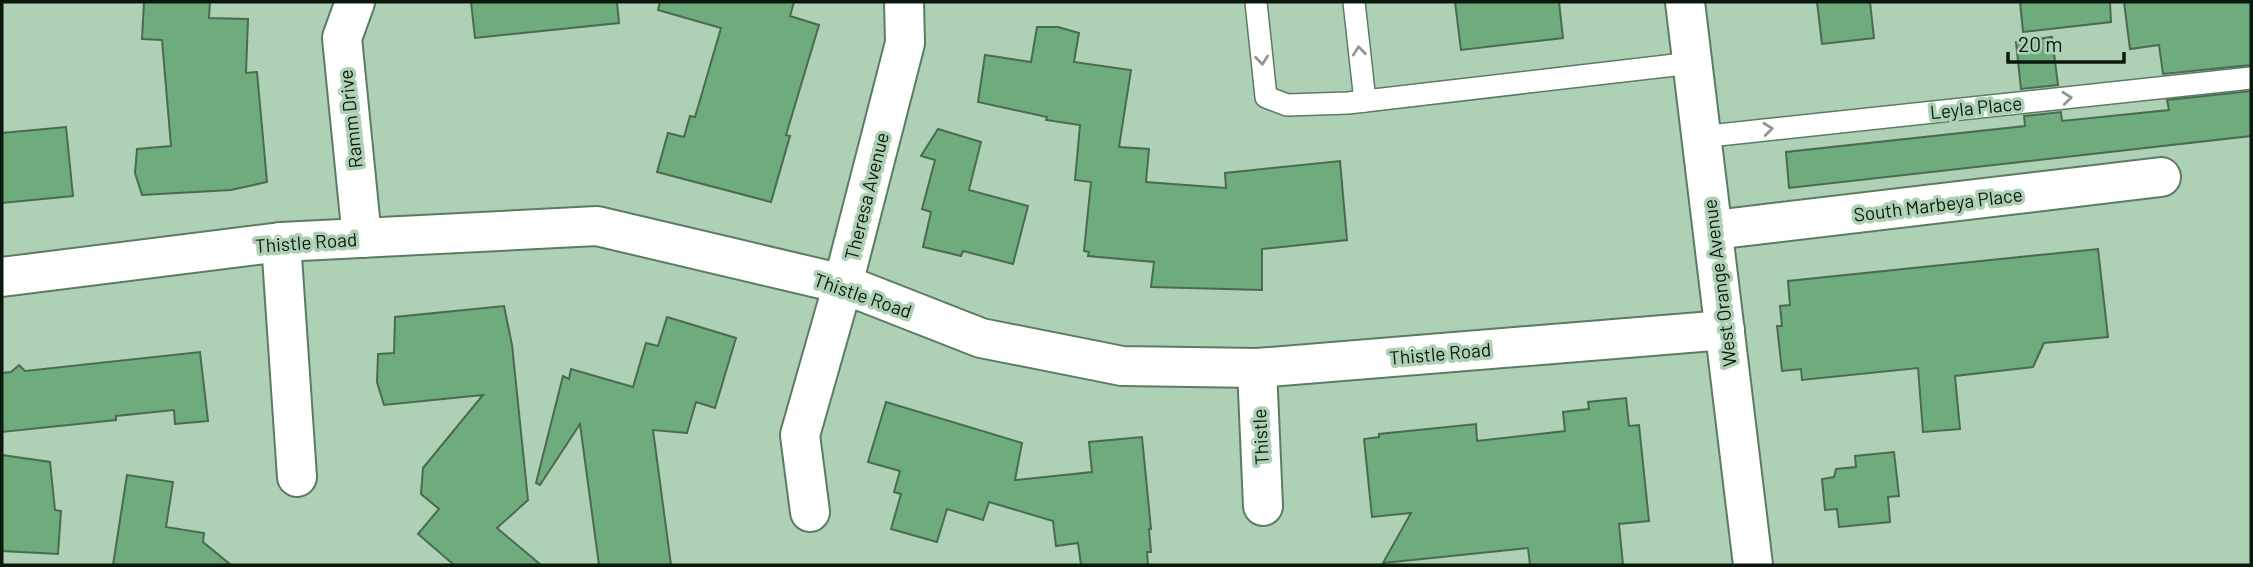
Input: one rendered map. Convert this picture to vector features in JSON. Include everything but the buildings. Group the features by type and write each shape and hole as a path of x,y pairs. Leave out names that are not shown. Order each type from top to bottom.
{"street":[{"name":"Ramm Drive","path":"355,2 342,38 362,237"},
{"name":"Theresa Avenue","path":"810,512 800,435 843,284 905,43 904,2"},
{"name":"West Orange Avenue","path":"1685,2 1753,565"},
{"name":"South Marbeya Place","path":"1714,230 2161,177"},
{"name":"Thistle Road","path":"2,277 281,242 597,226 843,284 981,338 1122,366 1257,368 1725,330"},
{"path":"281,242 298,477"},
{"name":"Thistle","path":"1257,368 1263,506"}],"lane":[{"path":"1256,2 1266,97 1287,105 1365,101 1692,63"},
{"path":"1354,2 1365,101"},
{"name":"Leyla Place","path":"1700,136 2251,78"}]}
